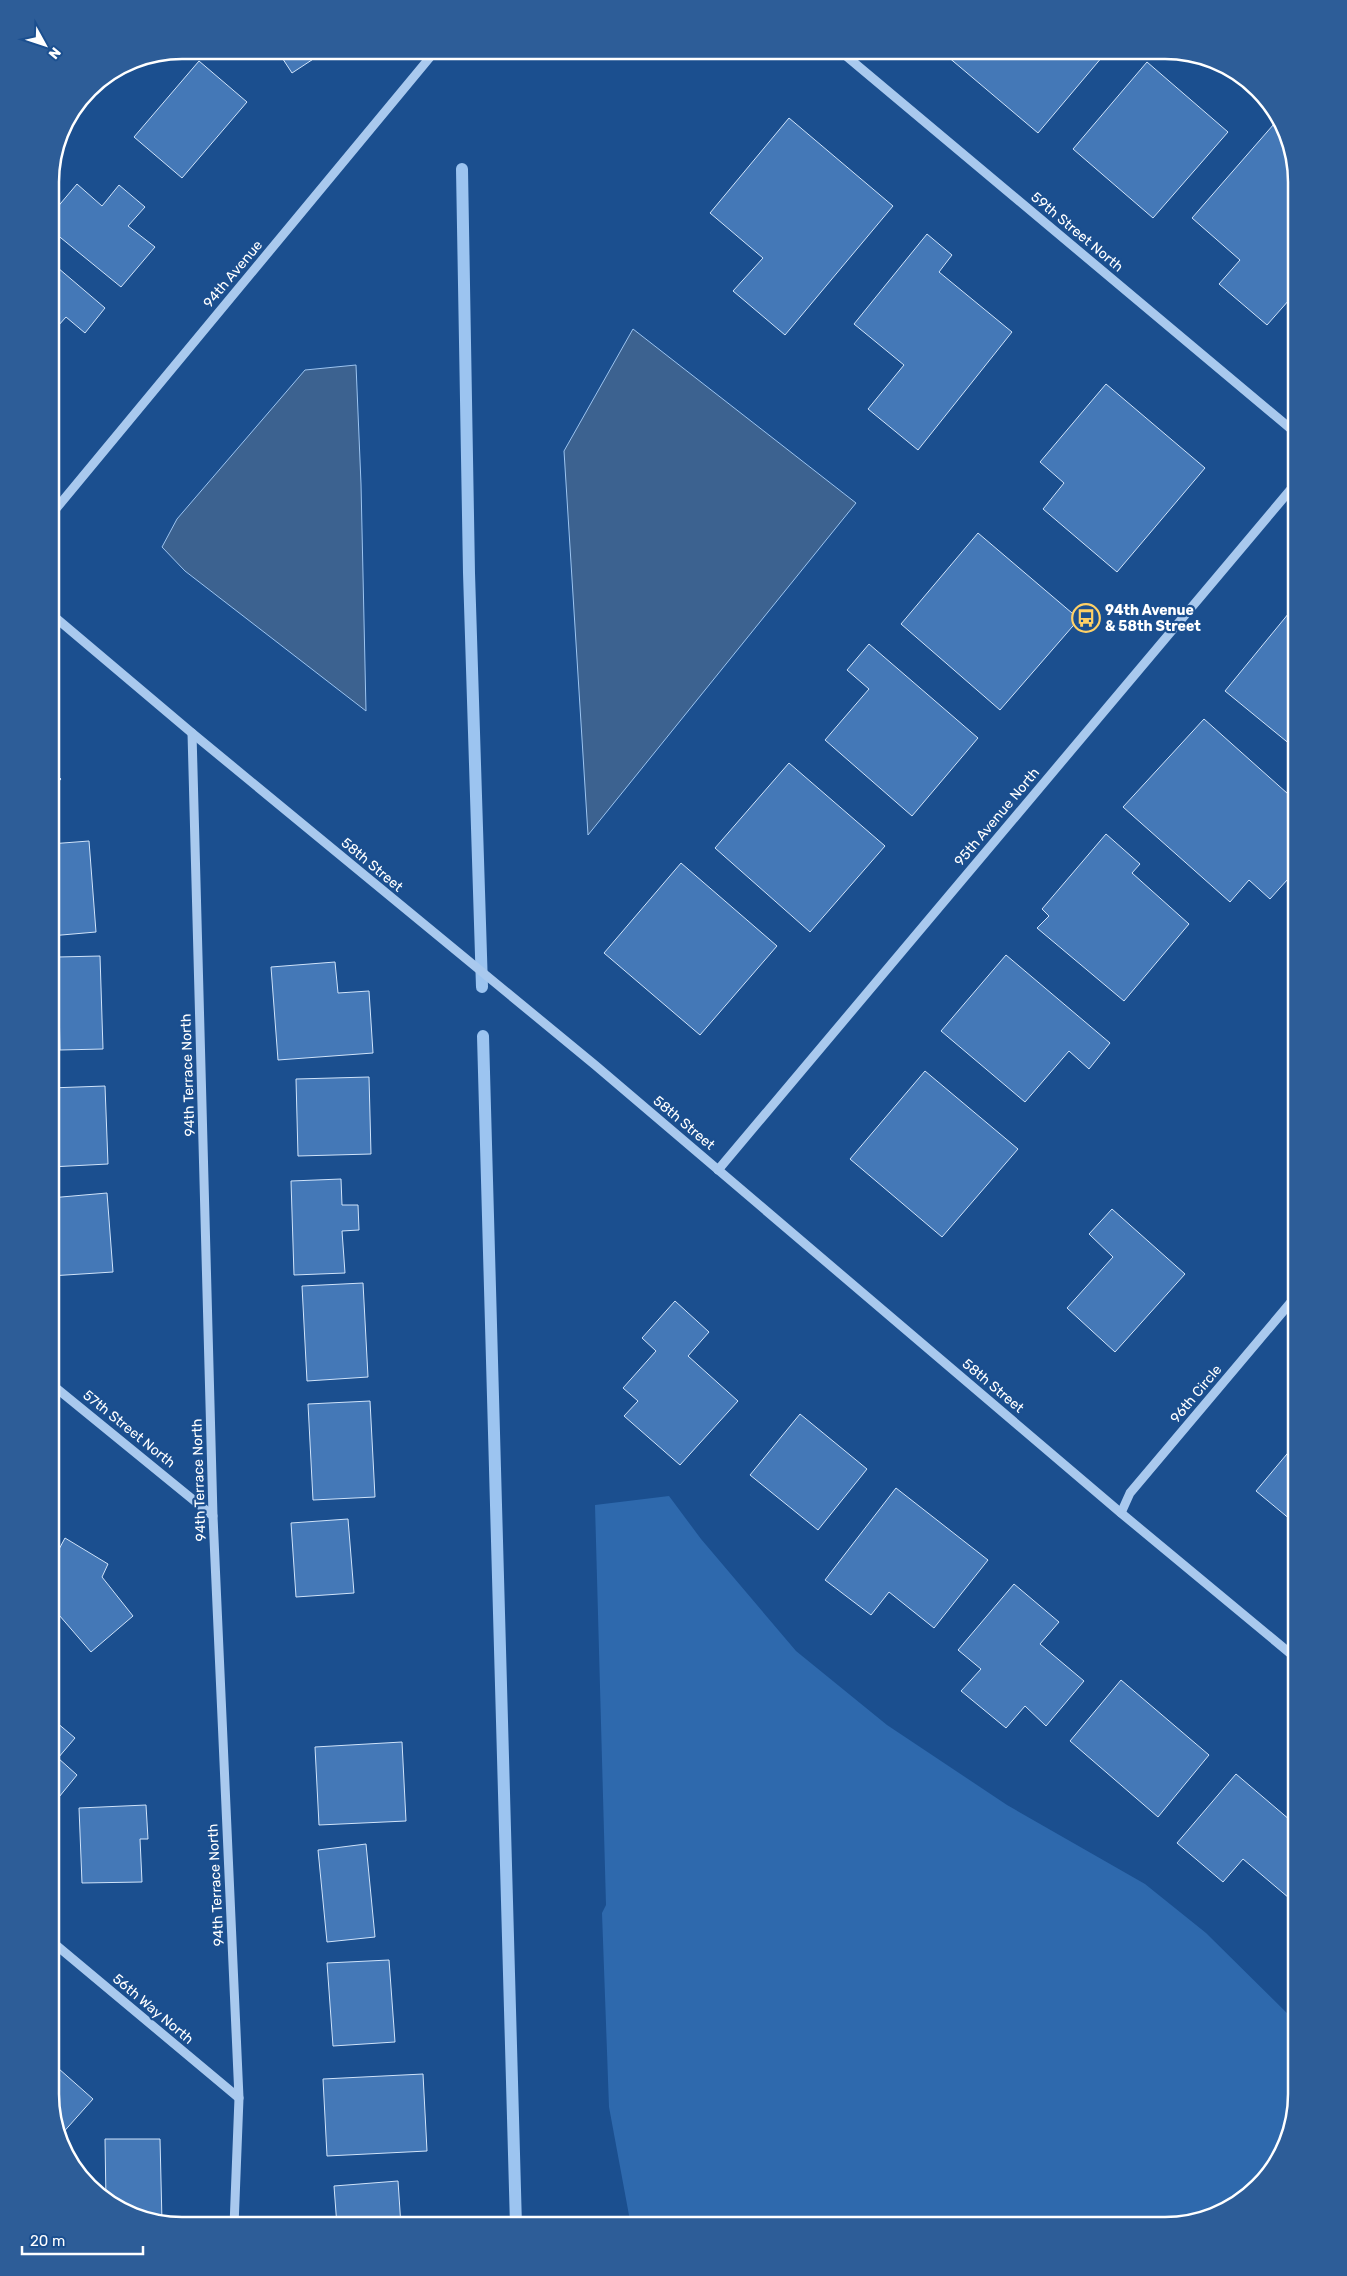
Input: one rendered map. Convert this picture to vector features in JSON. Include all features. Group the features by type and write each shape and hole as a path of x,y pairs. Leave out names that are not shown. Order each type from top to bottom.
{"street":[{"name":"94th Avenue","path":"59,505 429,59"},
{"name":"59th Street North","path":"850,59 1288,426"},
{"name":"95th Avenue North","path":"718,1170 1288,493"},
{"name":"58th Street","path":"59,621 192,734 595,1065 1121,1513 1288,1652"},
{"name":"94th Terrace North","path":"192,734 213,1516 239,2098 234,2217"},
{"name":"96th Circle","path":"1121,1513 1130,1493 1288,1306"},
{"name":"57th Street North","path":"59,1390 213,1516"},
{"name":"56th Way North","path":"59,1948 239,2098"}],"shaded area":[{"path":"633,329 856,503 588,835 564,451"},
{"path":"356,365 361,484 366,711 185,571 162,547 177,519 305,370"},
{"path":"669,1496 701,1539 796,1651 887,1725 1007,1805 1145,1884 1206,1933 1288,2014 1288,2094 1284,2126 1272,2156 1252,2181 1234,2197 1220,2205 1197,2213 1165,2217 629,2217 609,2107 602,1913 606,1905 595,1505"}],"building":[{"path":"283,59 313,59 292,73"},
{"path":"951,59 1100,59 1038,133"},
{"path":"199,61 247,102 182,178 134,137"},
{"path":"1147,62 1228,132 1153,218 1073,149"},
{"path":"789,118 893,206 785,335 733,291 763,258 710,213"},
{"path":"1275,124 1282,142 1287,166 1288,301 1267,325 1219,284 1240,260 1192,218"},
{"path":"77,184 102,206 119,185 145,207 128,226 155,247 121,287 59,236 59,205"},
{"path":"927,234 952,255 939,272 1012,332 918,450 868,409 904,365 854,324"},
{"path":"59,269 105,308 85,333 66,317 59,325"},
{"path":"1106,384 1205,468 1117,572 1043,509 1064,483 1040,462"},
{"path":"978,533 1079,619 1000,710 901,624"},
{"path":"1288,614 1288,743 1225,691"},
{"path":"869,644 978,738 912,816 825,740 869,689 847,670"},
{"path":"1204,719 1288,794 1288,879 1270,899 1249,880 1230,902 1123,807"},
{"path":"789,763 885,846 810,932 715,848"},
{"path":"1106,834 1140,864 1132,873 1189,924 1124,1001 1037,928 1049,916 1042,909"},
{"path":"89,841 96,932 59,935 59,843"},
{"path":"681,863 777,946 700,1035 604,953"},
{"path":"1006,955 1110,1043 1089,1069 1069,1051 1025,1102 941,1031"},
{"path":"100,956 103,1049 60,1050 59,957"},
{"path":"335,962 338,993 369,991 373,1053 278,1060 271,967"},
{"path":"925,1071 1018,1149 942,1237 850,1159"},
{"path":"369,1077 371,1154 298,1156 296,1079"},
{"path":"105,1086 108,1164 59,1167 59,1088"},
{"path":"341,1179 342,1205 358,1205 359,1230 342,1231 345,1273 294,1275 291,1181"},
{"path":"107,1193 113,1272 59,1275 59,1197"},
{"path":"1112,1209 1185,1274 1115,1352 1067,1308 1113,1257 1089,1234"},
{"path":"363,1283 368,1377 307,1381 302,1286"},
{"path":"675,1301 709,1332 688,1356 738,1401 680,1465 624,1416 638,1401 623,1388 656,1351 642,1338"},
{"path":"370,1401 375,1497 313,1500 308,1404"},
{"path":"800,1414 867,1469 818,1530 750,1475"},
{"path":"1288,1453 1288,1518 1256,1491"},
{"path":"896,1488 988,1560 934,1628 889,1592 871,1615 825,1580"},
{"path":"348,1519 354,1593 296,1597 291,1523"},
{"path":"65,1538 108,1564 102,1577 133,1616 91,1652 59,1615 59,1549"},
{"path":"1014,1584 1059,1622 1040,1644 1084,1681 1046,1726 1025,1706 1006,1728 961,1691 981,1669 958,1650"},
{"path":"1121,1680 1209,1755 1158,1817 1070,1741"},
{"path":"59,1725 75,1738 59,1757"},
{"path":"402,1742 406,1821 319,1825 315,1747"},
{"path":"59,1759 77,1775 59,1797"},
{"path":"1236,1774 1288,1818 1288,1897 1243,1859 1223,1882 1177,1843"},
{"path":"146,1805 148,1839 140,1839 142,1882 82,1883 79,1808"},
{"path":"366,1844 375,1937 327,1942 318,1850"},
{"path":"389,1960 395,2042 333,2046 327,1963"},
{"path":"59,2069 93,2099 65,2131 60,2110"},
{"path":"423,2074 427,2151 327,2156 323,2079"},
{"path":"105,2139 160,2139 162,2215 127,2205 106,2191"},
{"path":"398,2181 400,2217 336,2217 334,2186"}],"waterway":[{"path":"462,169 469,573 482,987"},
{"path":"483,1036 516,2217"}],"place":[{"name":"94th Avenue & 58th Street","path":"1086,618"}]}
